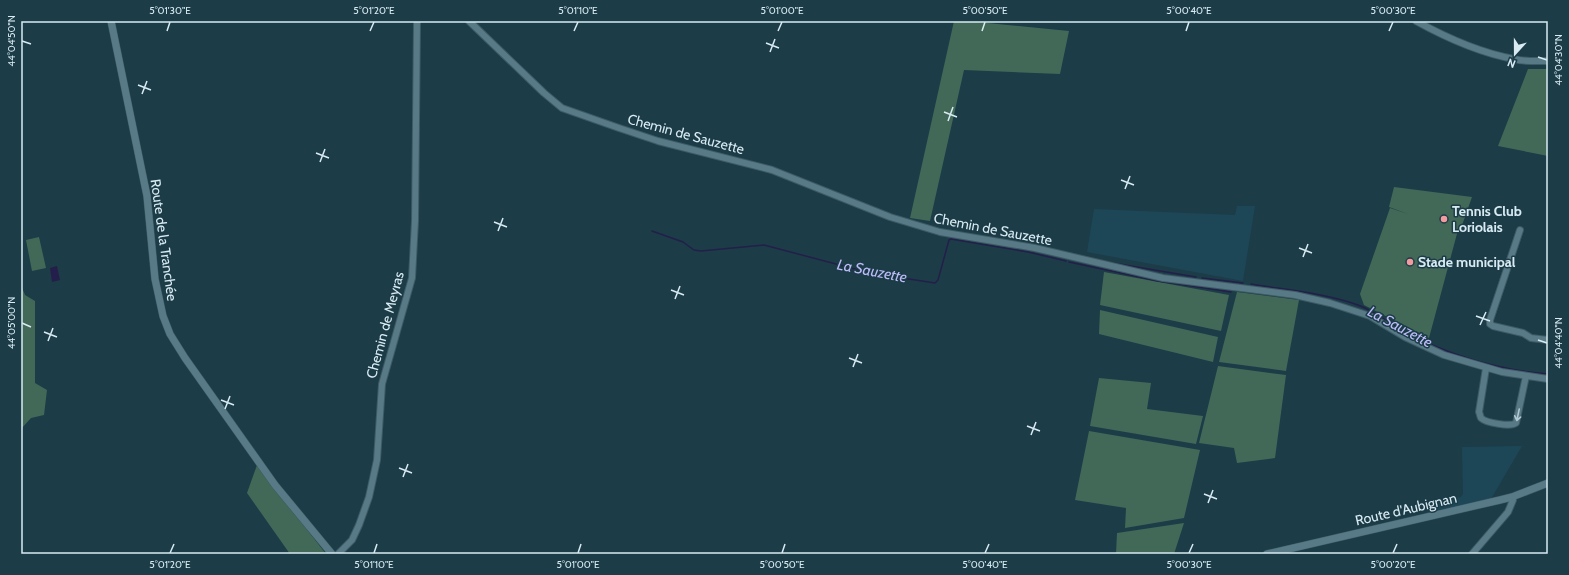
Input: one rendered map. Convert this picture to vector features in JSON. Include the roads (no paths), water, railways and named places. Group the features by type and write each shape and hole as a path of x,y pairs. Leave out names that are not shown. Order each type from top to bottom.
{"street":[{"name":"Route de la Tranchée","path":"111,21 147,196 154,279 163,316 170,334 185,358 275,485 332,554"},
{"name":"Chemin de Meyras","path":"338,554 352,540 370,497 377,460 382,384 412,278 415,221 416,21"},
{"name":"Chemin de Sauzette","path":"469,21 544,93 562,108 591,119 658,141 772,170 890,217 940,232 1035,248 1163,278 1295,295 1330,303 1370,316 1405,338 1444,355 1486,368 1548,379"},
{"path":"1416,21 1486,52 1514,60 1548,61"},
{"path":"1520,230 1490,320 1490,324 1523,333 1531,338 1548,340"},
{"path":"1486,368 1479,412 1480,417 1483,420 1509,425 1516,423 1526,376"},
{"name":"Route d'Aubignan","path":"1267,554 1512,497 1548,482"},
{"path":"1472,554 1508,512 1513,500 1512,497"}],"waterway":[{"name":"La Sauzette","path":"652,231 683,242 694,250 701,251 764,245 870,273 935,283 938,280 949,240 951,239 1028,252 1066,261"},
{"path":"1069,262 1158,281 1231,292"},
{"name":"La Sauzette","path":"1107,262 1196,277"},
{"name":"La Sauzette","path":"1202,278 1243,283"},
{"name":"La Sauzette","path":"1251,284 1345,301 1358,305 1376,314 1420,340 1455,354 1492,365 1548,374"}],"place":[{"name":"Tennis Club Loriolais","path":"1444,219"},
{"name":"Stade municipal","path":"1410,262"}]}
